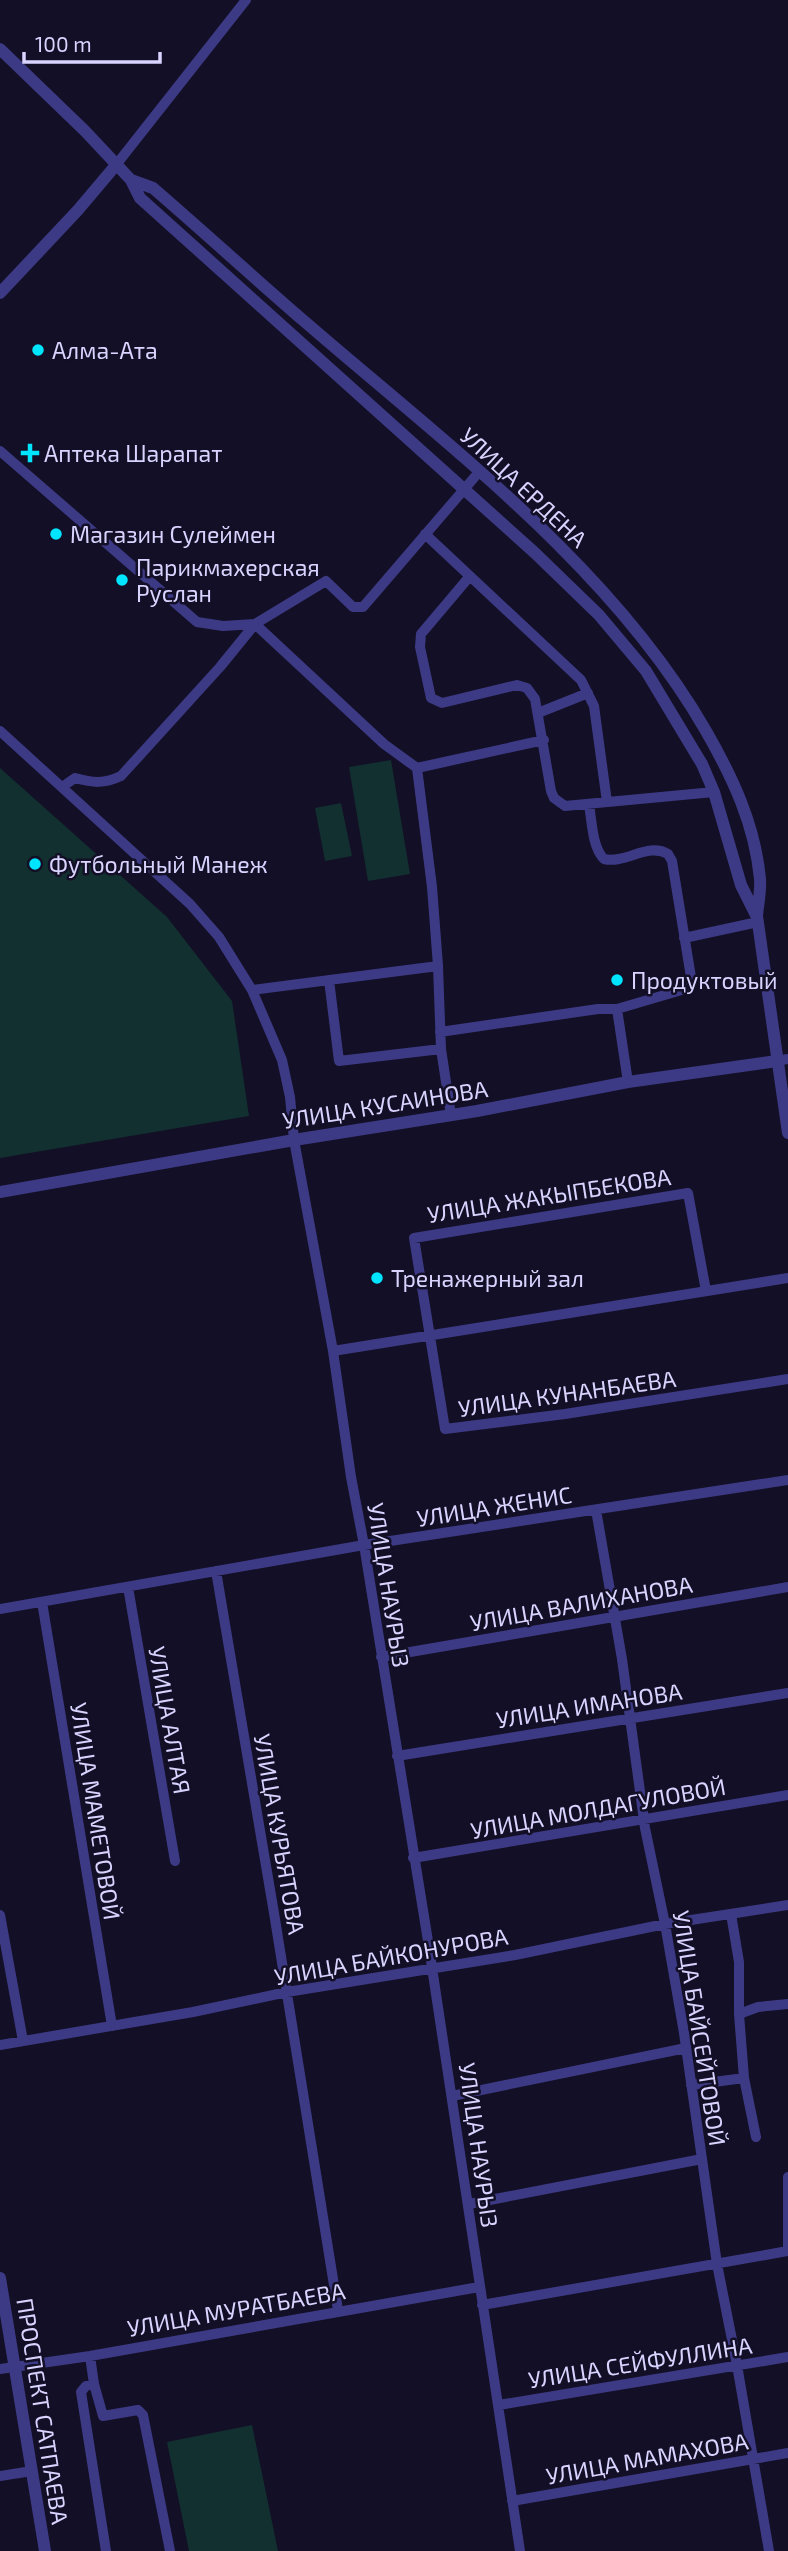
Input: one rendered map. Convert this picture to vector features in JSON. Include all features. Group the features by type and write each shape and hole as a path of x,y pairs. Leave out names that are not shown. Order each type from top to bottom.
{"street":[{"path":"0,293 78,210 246,0"},
{"name":"УЛИЦА ЕРДЕНА","path":"0,49 85,131 131,180 140,198 535,553 599,614 646,671 702,764 714,792 741,885 757,919 783,1060 788,1133"},
{"name":"УЛИЦА ЕРДЕНА","path":"131,180 153,188 479,472 550,536 611,600 659,658 693,708 734,782 749,819 761,881 757,919"},
{"path":"0,451 197,622 223,626 255,624 384,744 417,768 439,966 441,1049 451,1115"},
{"path":"62,787 75,778 95,783 108,782 121,776 220,667 255,624 326,581 353,607 363,607 479,472"},
{"path":"425,534 581,680 595,715 607,802"},
{"path":"470,576 421,634 420,647 431,698 442,703 521,685 535,699 554,798 565,806 714,792"},
{"path":"538,713 588,692"},
{"name":"УЛИЦА НАУРЫЗ","path":"0,731 190,904 219,937 252,990 282,1060 290,1097 294,1140 334,1351 351,1477 433,1968 520,2551"},
{"path":"417,768 544,740"},
{"path":"440,1032 598,1009 617,1009 685,989 691,977 672,860 668,854 655,849 617,859 604,859 599,854 589,805"},
{"path":"684,938 757,919"},
{"path":"252,990 439,966"},
{"path":"329,980 339,1061 441,1049"},
{"path":"617,1009 628,1082"},
{"name":"УЛИЦА КУСАИНОВА","path":"0,1192 628,1082 783,1060"},
{"name":"УЛИЦА ЖАКЫПБЕКОВА","path":"430,1335 415,1241 417,1236 573,1213 686,1192 689,1195 706,1291"},
{"path":"334,1351 788,1278"},
{"name":"УЛИЦА КУНАНБАЕВА","path":"430,1335 445,1429 565,1414 788,1378"},
{"name":"УЛИЦА ЖЕНИС","path":"0,1609 364,1545 788,1480"},
{"name":"УЛИЦА БАЙСЕЙТОВОЙ","path":"596,1510 645,1820 686,2048 717,2264 769,2551"},
{"name":"УЛИЦА КУРЬЯТОВА","path":"216,1572 288,1992 338,2310"},
{"name":"УЛИЦА АЛТАЯ","path":"128,1587 175,1861"},
{"name":"УЛИЦА ВАЛИХАНОВА","path":"381,1657 788,1587"},
{"name":"УЛИЦА МАМЕТОВОЙ","path":"42,1602 113,2026"},
{"name":"УЛИЦА ИМАНОВА","path":"397,1756 788,1693"},
{"name":"УЛИЦА МОЛДАГУЛОВОЙ","path":"413,1858 788,1796"},
{"name":"УЛИЦА БАЙКОНУРОВА","path":"0,2045 288,1992 515,1955 665,1924 788,1905"},
{"path":"731,1914 739,1962 739,2014 744,2078 756,2137"},
{"path":"0,1915 23,2041"},
{"path":"739,2014 758,2007 788,2004"},
{"path":"453,2096 686,2048"},
{"path":"691,2085 744,2078"},
{"path":"469,2204 702,2159"},
{"path":"482,2305 788,2251 788,2177"},
{"name":"ПРОСПЕКТ САТПАЕВА","path":"1,2287 45,2551"},
{"name":"УЛИЦА МУРАТБАЕВА","path":"0,2369 90,2356 479,2287"},
{"path":"90,2356 103,2416 130,2410 138,2410 143,2415 170,2551"},
{"name":"УЛИЦА СЕЙФУЛЛИНА","path":"499,2405 788,2357"},
{"path":"94,2384 86,2386 81,2392 106,2551"},
{"name":"УЛИЦА МАМАХОВА","path":"512,2501 788,2453"},
{"path":"0,2476 32,2471"}],"green space":[{"path":"391,760 410,874 368,881 349,767"},
{"path":"0,768 167,917 232,1001 249,1116 0,1158"},
{"path":"341,803 352,856 325,861 315,808"},
{"path":"252,2425 278,2551 189,2551 167,2442"}],"place":[{"name":"Алма-Ата","path":"38,350"},
{"name":"Аптека Шарапат","path":"30,453"},
{"name":"Магазин Сулеймен","path":"56,534"},
{"name":"Парикмахерская Руслан","path":"122,580"},
{"name":"Футбольный Манеж","path":"35,864"},
{"name":"Продуктовый","path":"617,980"},
{"name":"Тренажерный зал","path":"377,1278"}]}
